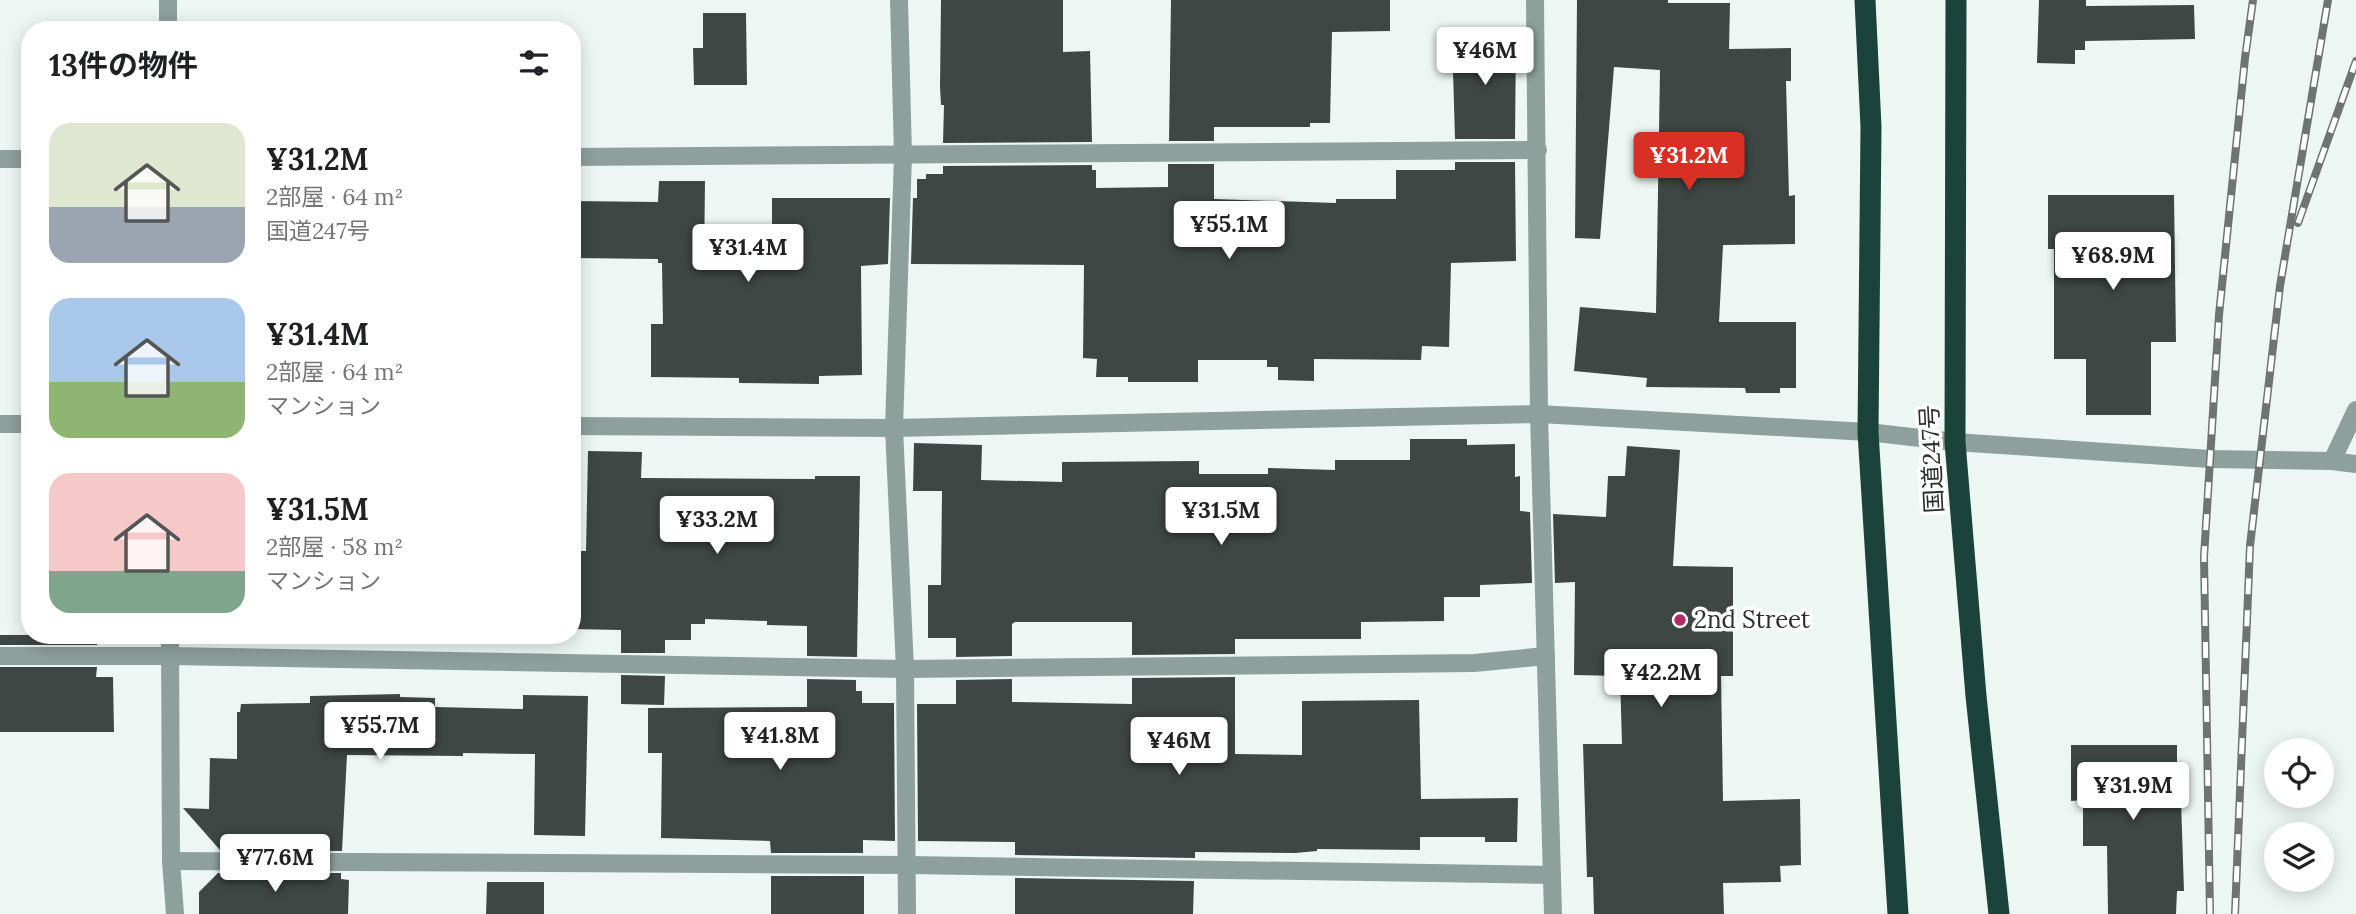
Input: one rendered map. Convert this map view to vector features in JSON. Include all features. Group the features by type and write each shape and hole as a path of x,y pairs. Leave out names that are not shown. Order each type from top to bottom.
{"highway":[{"path":"1865,0 1871,127 1868,432 1898,914"},
{"name":"国道247号","path":"1956,0 1955,442 1976,696 1999,914"}],"street":[{"path":"168,0 168,21"},
{"path":"899,0 903,155 894,428 905,669 908,864 906,914"},
{"path":"1535,0 1539,414 1553,914"},
{"path":"581,157 1538,150"},
{"path":"0,159 21,159"},
{"path":"2332,461 2356,411"},
{"path":"581,426 894,428 1539,414 1868,432 1955,442 2210,459 2332,461 2356,464"},
{"path":"0,424 21,424"},
{"path":"170,644 170,861 175,914"},
{"path":"0,656 170,656 905,669 1474,663 1546,656"},
{"path":"170,861 908,864 1552,875"}],"building":[{"path":"941,0 1063,0 1063,52 1090,51 1092,142 943,143 944,105 941,105 940,87"},
{"path":"1171,0 1390,0 1390,31 1332,32 1330,123 1310,123 1310,127 1214,127 1214,141 1169,141"},
{"path":"1577,0 1730,3 1729,49 1791,48 1791,81 1786,81 1789,196 1795,195 1795,244 1723,245 1719,322 1796,322 1796,388 1780,388 1780,393 1746,393 1745,388 1646,387 1647,378 1574,371 1580,307 1656,313 1660,70 1614,67 1600,239 1575,238"},
{"path":"2039,0 2086,0 2086,6 2194,5 2195,39 2085,41 2085,50 2075,50 2075,64 2037,63"},
{"path":"703,13 746,13 747,85 694,85 693,48 703,48"},
{"path":"1516,36 1515,139 1455,139 1452,37"},
{"path":"1455,162 1515,162 1516,261 1451,263 1449,347 1422,346 1421,360 1314,359 1314,381 1278,380 1278,367 1267,367 1267,360 1198,360 1198,382 1128,382 1128,377 1096,377 1097,359 1083,358 1084,265 911,264 913,198 917,198 917,179 926,179 926,174 943,174 943,166 1092,165 1092,170 1096,170 1096,188 1168,187 1168,164 1214,164 1214,199 1336,203 1336,199 1396,199 1396,170 1455,170"},
{"path":"659,181 705,181 704,268 772,268 772,198 890,198 888,264 861,266 862,375 819,376 819,384 739,383 739,378 651,377 651,324 663,324 662,263 658,263 658,259 581,258 581,201 658,202"},
{"path":"2048,195 2174,195 2176,342 2151,342 2151,415 2086,415 2086,359 2054,359 2054,249 2048,249"},
{"path":"1410,439 1467,439 1467,445 1515,444 1515,477 1520,476 1520,511 1530,512 1532,583 1480,585 1480,597 1444,597 1444,621 1361,622 1361,639 1235,639 1235,654 1132,655 1132,622 1015,622 1012,624 1012,656 956,657 956,638 928,638 928,585 941,585 942,491 913,491 914,443 982,445 981,480 1062,482 1062,462 1199,461 1199,474 1268,474 1268,468 1335,470 1335,460 1410,460"},
{"path":"1627,446 1680,450 1673,566 1733,567 1733,676 1721,676 1723,801 1800,799 1801,865 1780,866 1781,882 1723,883 1724,914 1594,914 1593,877 1587,877 1583,744 1622,744 1620,676 1574,675 1575,582 1555,583 1553,514 1606,517 1608,476 1625,476"},
{"path":"588,451 642,452 641,478 815,479 815,476 860,476 857,657 807,656 807,626 767,625 767,621 705,619 705,624 691,624 691,640 665,640 665,653 621,653 621,630 581,629 581,551 586,551"},
{"path":"0,635 21,635 21,644 97,644 97,645 0,645"},
{"path":"0,667 97,667 96,677 113,677 114,732 0,732"},
{"path":"621,675 665,676 664,705 621,704"},
{"path":"1235,677 1235,754 1302,755 1302,701 1419,700 1421,799 1518,798 1517,842 1485,842 1485,837 1420,837 1420,850 1195,852 1195,858 1015,855 1015,842 918,841 917,704 956,704 956,680 1012,679 1012,702 1132,704 1132,678"},
{"path":"807,679 856,680 856,691 862,691 862,703 894,703 895,841 863,840 863,853 771,853 770,841 661,838 662,753 648,753 648,708 807,707"},
{"path":"400,694 400,697 435,698 435,707 523,709 523,695 588,696 585,836 534,835 535,754 347,755 342,851 220,850 183,808 209,809 210,758 237,759 237,712 240,712 241,704 310,703 310,696"},
{"path":"2071,745 2177,745 2177,800 2181,801 2184,891 2177,891 2176,914 2108,914 2107,846 2083,846 2083,800 2071,801"},
{"path":"218,873 341,873 341,879 349,880 348,914 199,914 199,892"},
{"path":"771,876 864,876 864,914 771,914"},
{"path":"1015,878 1194,881 1193,914 1015,914"},
{"path":"487,882 544,882 544,914 486,914"}],"railway":[{"path":"2210,914 2204,557 2219,315 2253,0"},
{"path":"2235,914 2250,546 2280,286 2328,0"},
{"path":"2298,223 2356,61"}],"place":[{"name":"2nd Street","path":"1680,620"}]}
